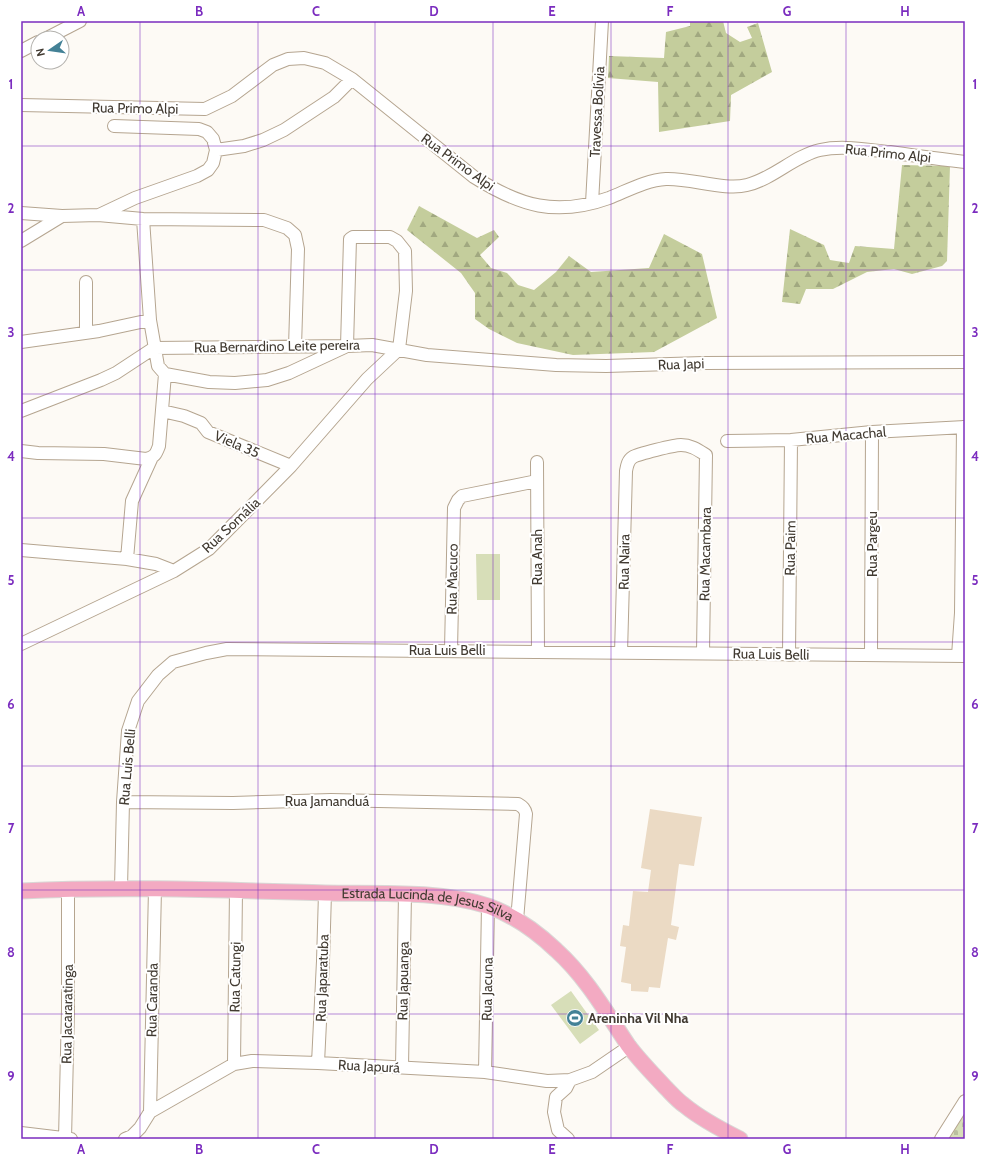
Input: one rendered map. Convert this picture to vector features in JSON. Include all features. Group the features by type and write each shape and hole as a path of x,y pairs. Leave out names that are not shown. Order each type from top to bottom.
{"main road":[{"name":"Estrada Lucinda de Jesus Silva","path":"21,891 121,888 405,894 458,899 488,906 516,920 540,936 563,957 606,1010 630,1046 682,1104 714,1126 740,1139"}],"street":[{"path":"63,30 80,21"},
{"name":"Travessa Bolívia","path":"592,204 602,21"},
{"path":"21,51 30,46"},
{"name":"Rua Primo Alpi","path":"21,105 205,109 232,96 273,65 288,59 304,58 325,63 352,79 474,177 494,190 530,204 546,207 565,208 592,204 649,182 664,179 681,179 732,187 746,186 760,181 807,155 820,150 834,148 856,148 965,162"},
{"path":"216,150 244,146 263,140 284,130 334,97 352,79"},
{"path":"98,215 135,198 197,176 208,170 213,163 216,150 213,139 208,132 199,129 114,126"},
{"path":"21,213 62,216 98,215 143,219 264,220 287,228 295,234 298,248 295,347"},
{"path":"21,241 62,216"},
{"path":"143,219 150,320 158,366 165,374 209,382 235,383 268,380 289,373 347,346 350,239 354,237 390,237 397,241 405,251 406,291 399,349"},
{"path":"86,282 86,332"},
{"path":"21,342 150,320"},
{"name":"Rua Bernardino Leite pereira","path":"154,348 295,347 347,346 364,344 399,349"},
{"path":"21,411 116,373 154,348"},
{"name":"Rua Japi","path":"399,349 427,355 563,365 606,366 704,363 965,362"},
{"name":"Rua Somália","path":"21,644 174,571 210,549 291,466 367,379 399,349"},
{"path":"127,559 132,501 152,457 156,454 159,446 165,374"},
{"name":"Viela 35","path":"162,411 184,416 202,424 208,432 291,466"},
{"path":"962,652 961,613 964,427"},
{"name":"Rua Macachal","path":"727,441 791,440 872,432 964,427"},
{"name":"Rua Pargeu","path":"871,655 872,432"},
{"name":"Rua Paim","path":"789,655 791,440"},
{"name":"Rua Naira","path":"621,653 626,471 628,462 633,457 680,445 694,447 706,455"},
{"path":"21,451 38,453 104,454 146,459 152,457"},
{"name":"Rua Macambara","path":"703,652 706,455"},
{"name":"Rua Anah","path":"537,462 538,652"},
{"name":"Rua Macuco","path":"451,650 454,508 458,500 462,496 537,481"},
{"path":"21,550 127,559 156,564 174,571"},
{"name":"Rua Luis Belli","path":"121,888 123,802 128,731 138,701 158,675 173,662 227,649 451,650 621,653 703,652 789,655 871,655 962,652"},
{"name":"Rua Jamanduá","path":"123,802 233,803 331,800 518,804 525,809 526,814 516,920"},
{"name":"Rua Jacararatinga","path":"65,1139 68,1009 68,889"},
{"name":"Rua Caranda","path":"150,1112 155,889"},
{"name":"Rua Catungi","path":"234,1064 236,890"},
{"name":"Rua Japaratuba","path":"318,1063 325,893"},
{"name":"Rua Japuanga","path":"402,1067 405,894"},
{"name":"Rua Jacuna","path":"485,1072 488,906"},
{"name":"Rua Japurá","path":"125,1139 132,1136 140,1128 150,1112 234,1064 252,1061 318,1063 485,1072 547,1081 570,1080 592,1072 630,1046"},
{"path":"568,1139 558,1130 554,1112 556,1097 566,1088 570,1080"},
{"path":"941,1139 965,1101"},
{"path":"21,1133 70,1139"}],"green space":[{"path":"690,21 723,21 726,33 740,42 752,38 747,27 758,23 772,72 731,95 730,121 659,132 658,82 608,78 609,56 664,58 666,32 690,26"},
{"path":"902,165 950,166 947,261 942,266 912,274 894,269 867,272 833,289 806,289 800,304 782,302 790,229 824,245 830,260 849,263 855,246 894,249"},
{"path":"419,206 477,238 494,230 499,237 480,255 491,268 507,273 518,285 534,290 556,272 569,256 591,272 649,268 664,234 702,254 717,318 654,352 573,355 517,343 489,329 475,319 475,293 461,273 407,230"},
{"path":"476,554 500,554 500,600 477,600"},
{"name":"Areninha Vil Nha","path":"571,991 599,1030 580,1044 551,1005"},
{"path":"965,1108 965,1139 946,1139"}],"building":[{"path":"650,809 702,817 694,866 679,864 671,925 679,927 676,940 668,938 660,988 649,987 648,992 631,991 631,984 621,982 626,947 620,946 623,925 629,926 633,891 648,892 651,870 641,868"}],"place":[{"name":"Areninha Vil Nha","path":"575,1018"}]}
